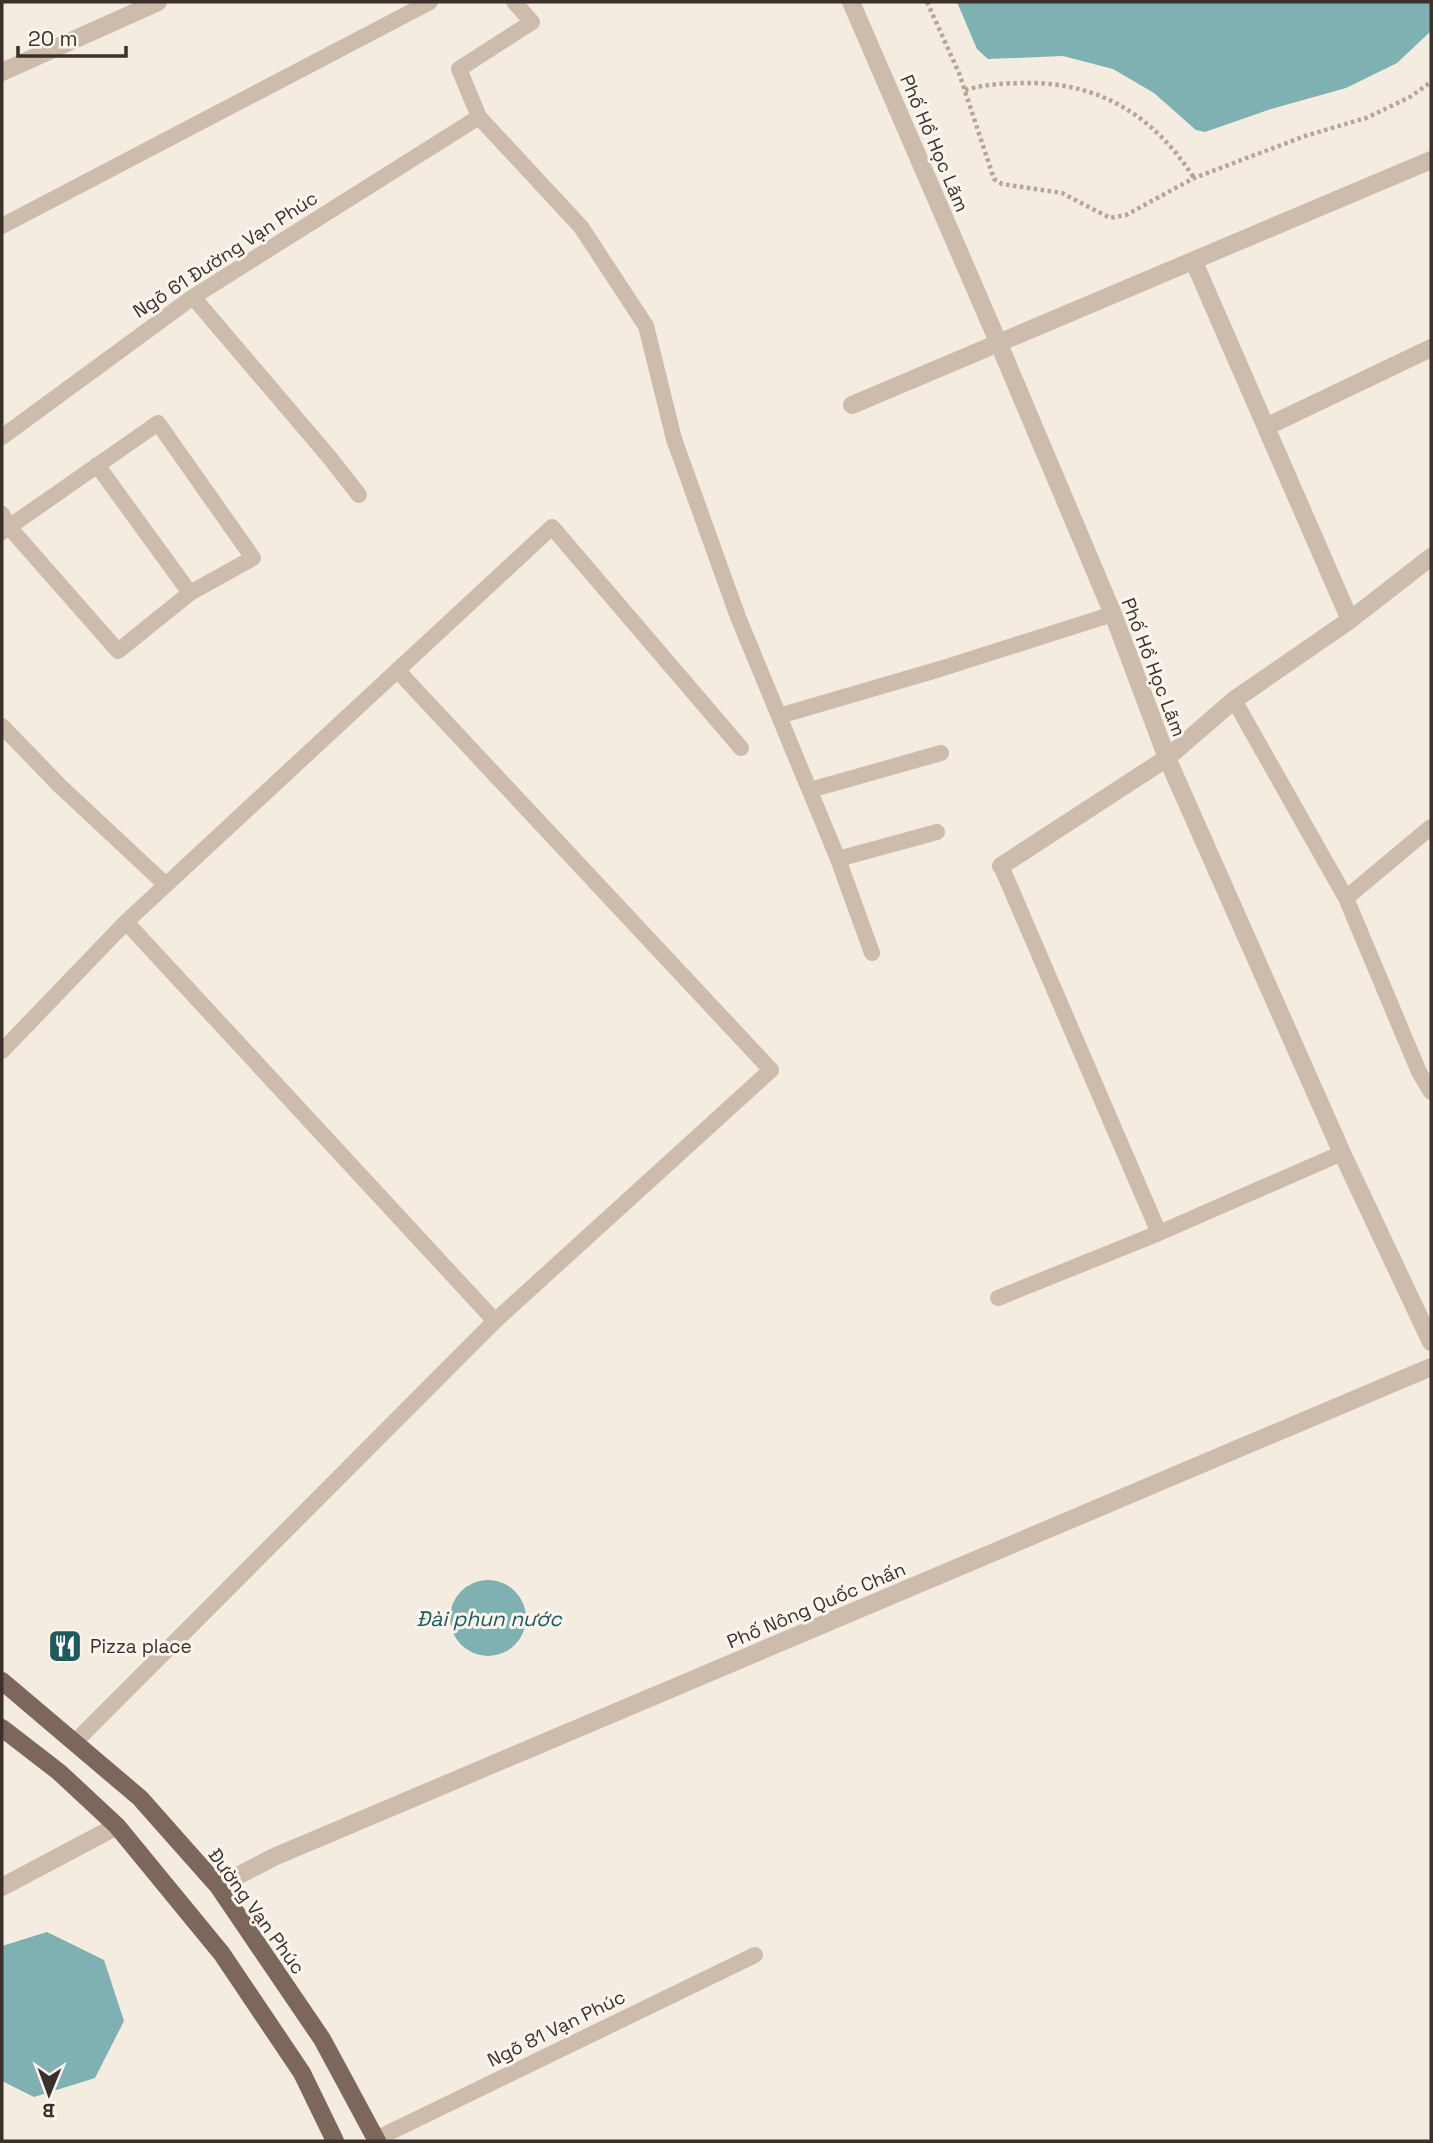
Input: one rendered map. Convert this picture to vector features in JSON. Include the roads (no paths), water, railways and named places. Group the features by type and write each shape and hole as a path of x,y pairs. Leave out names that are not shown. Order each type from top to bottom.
{"main road":[{"name":"Đường Vạn Phúc","path":"2,1681 140,1798 218,1886 323,2039 374,2140"},
{"path":"2,1728 59,1772 117,1826 222,1954 302,2073 335,2141"}],"street":[{"path":"2,72 158,2"},
{"name":"Phố Hồ Học Lãm","path":"851,2 1112,614 1167,758 1342,1153 1431,1342"},
{"path":"852,405 1431,160"},
{"path":"1194,262 1350,620"},
{"path":"1266,427 1431,348"},
{"path":"1001,866 1167,758 1234,699 1350,620 1431,557"},
{"name":"Phố Nông Quốc Chấn","path":"218,1886 274,1857 1431,1367"},
{"path":"2,1887 117,1826"}],"lane":[{"path":"2,226 430,2"},
{"path":"514,2 532,22 459,69 479,117 581,227 646,326 674,439 738,617 838,859 872,953"},
{"name":"Ngõ 61 Đường Vạn Phúc","path":"2,437 193,298 479,117"},
{"path":"193,298 359,495"},
{"path":"158,423 253,558 190,593 118,651 4,524 158,423"},
{"path":"97,465 190,593"},
{"path":"2,1051 126,922 552,527 741,748"},
{"path":"779,716 940,669 1112,614"},
{"path":"75,1742 495,1321 771,1070 397,670"},
{"path":"1234,699 1346,898 1419,1072 1431,1092"},
{"path":"2,726 60,786 166,886"},
{"path":"810,790 941,753"},
{"path":"1346,898 1431,827"},
{"path":"838,859 937,832"},
{"path":"1001,866 1159,1233"},
{"path":"126,922 495,1321"},
{"path":"998,1298 1159,1233 1342,1153"},
{"name":"Ngõ 81 Vạn Phúc","path":"374,2140 755,1955"}],"water":[{"path":"957,2 1431,2 1431,31 1397,63 1346,88 1271,109 1205,132 1196,130 1154,93 1113,69 1063,56 988,59 977,49"},
{"name":"Đài phun nước","path":"488,1580 502,1583 515,1591 523,1604 526,1618 523,1632 515,1645 502,1653 488,1656 474,1653 461,1645 453,1632 450,1618 453,1604 461,1591 474,1583"},
{"path":"47,1932 104,1960 124,2021 95,2078 34,2097 2,2081 2,1946"}],"place":[{"name":"Pizza place","path":"65,1646"}]}
